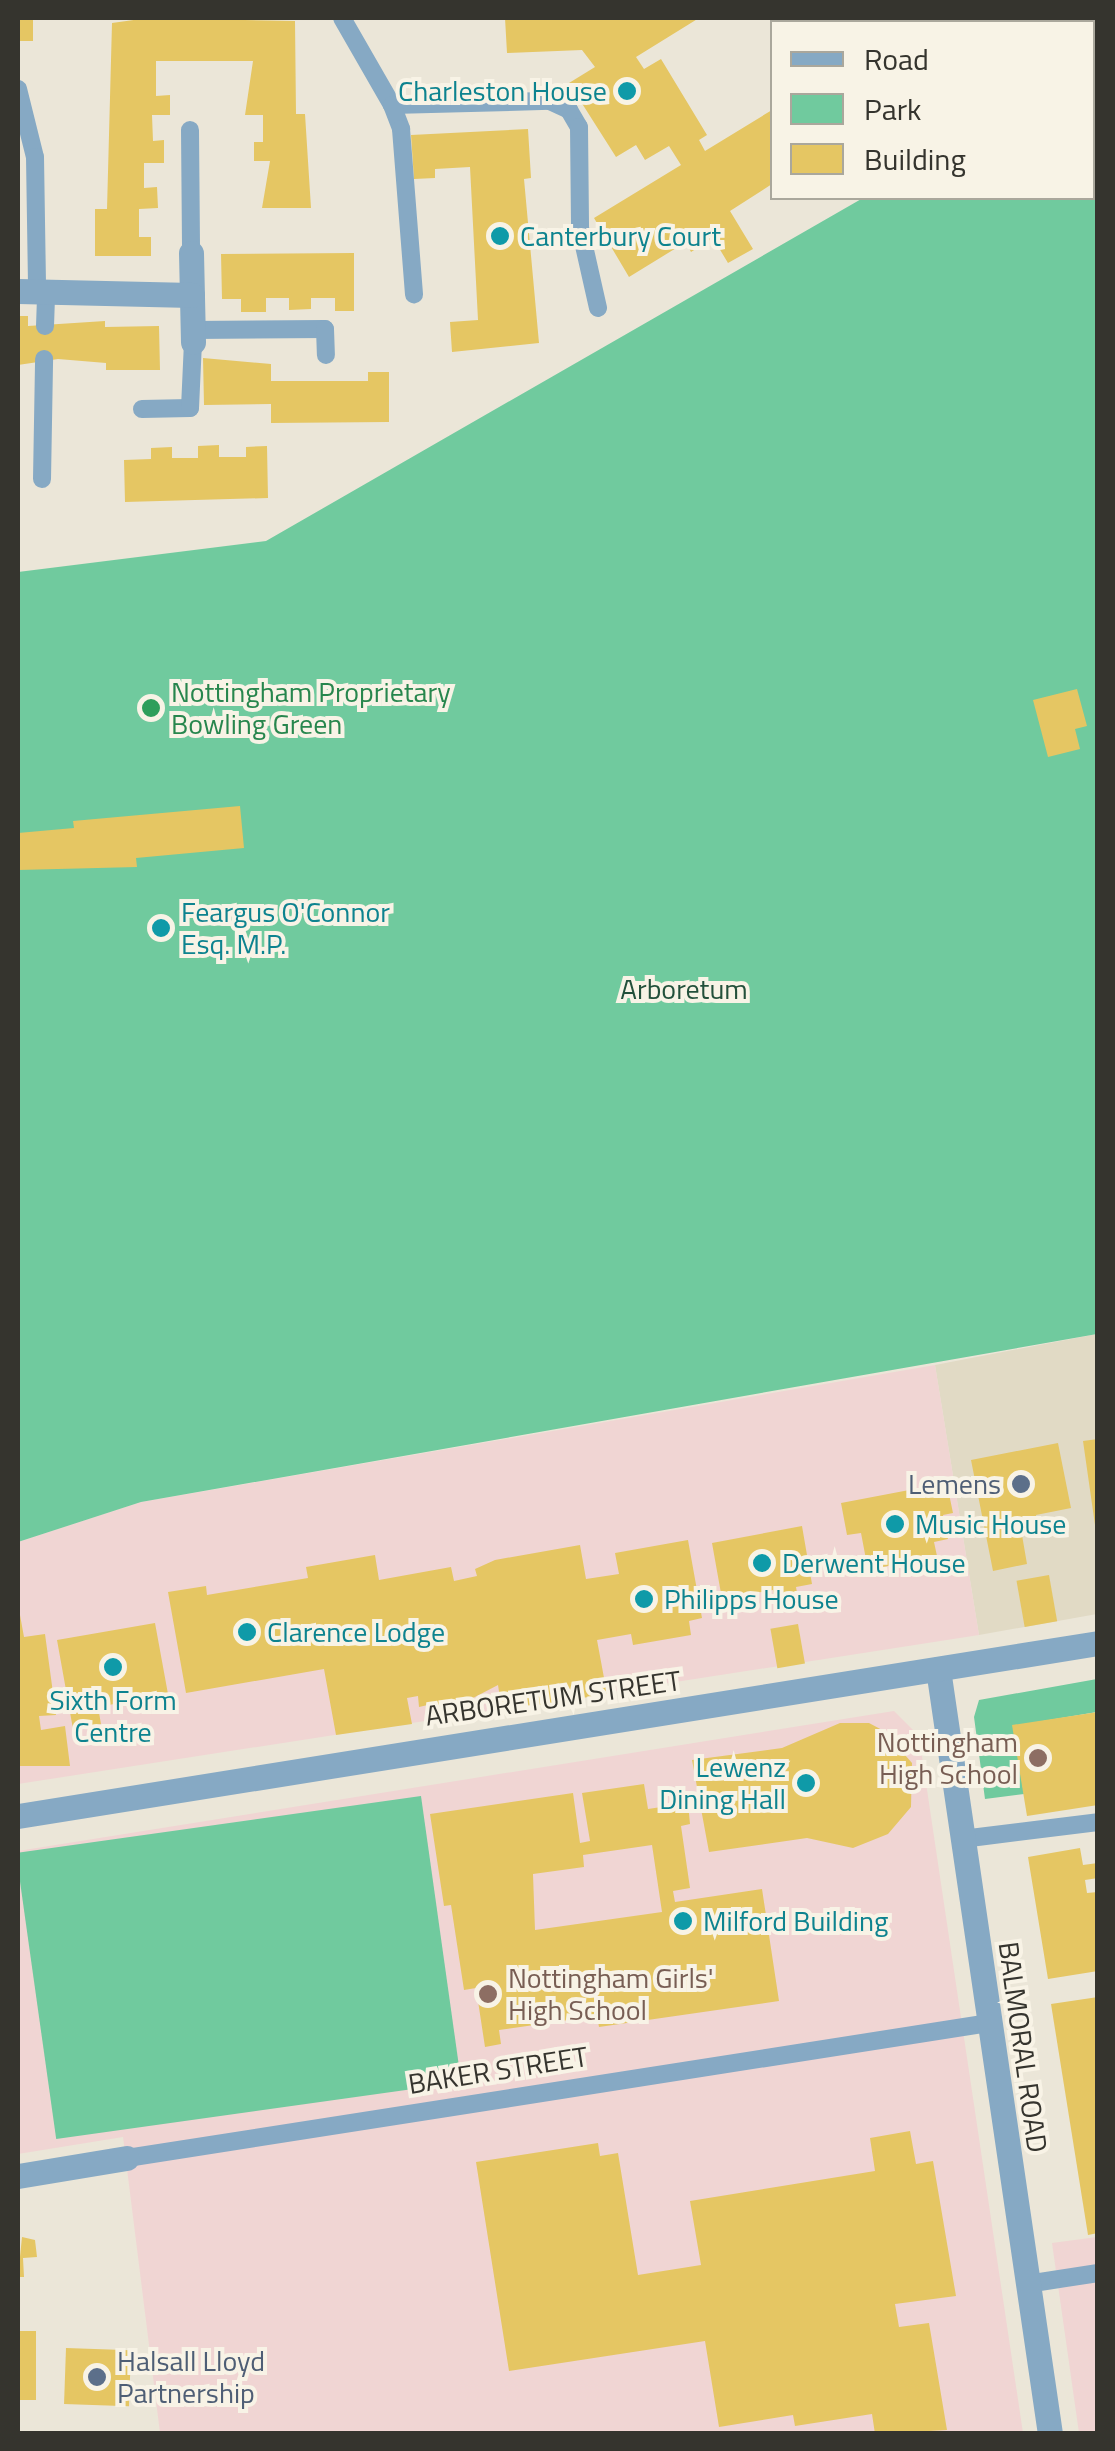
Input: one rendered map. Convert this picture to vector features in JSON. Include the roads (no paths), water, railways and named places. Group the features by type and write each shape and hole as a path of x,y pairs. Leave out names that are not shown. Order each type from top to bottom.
{"street":[{"path":"191,252 193,336"},
{"path":"34,291 192,295"},
{"name":"ARBORETUM STREET","path":"18,1816 1098,1643"},
{"name":"BALMORAL ROAD","path":"938,1669 1050,2434"},
{"name":"BAKER STREET","path":"18,2176 127,2158"}],"lane":[{"path":"342,18 402,128 414,294"},
{"path":"18,89 35,157 34,291 45,326"},
{"path":"392,105 550,101 569,110 579,127 580,228 598,308"},
{"path":"190,130 191,252"},
{"path":"142,409 190,408 193,336 325,329 326,354"},
{"path":"42,479 44,359"},
{"path":"962,1839 1098,1822"},
{"name":"BAKER STREET","path":"127,2158 989,2023"},
{"path":"1027,2284 1098,2273"}],"place":[{"name":"Charleston House","path":"627,91"},
{"name":"Canterbury Court","path":"500,236"},
{"name":"Nottingham Proprietary Bowling Green","path":"151,708"},
{"name":"Feargus O'Connor Esq. M.P.","path":"161,928"},
{"name":"Lemens","path":"1021,1484"},
{"name":"Music House","path":"895,1524"},
{"name":"Derwent House","path":"762,1563"},
{"name":"Philipps House","path":"644,1599"},
{"name":"Clarence Lodge","path":"247,1632"},
{"name":"Sixth Form Centre","path":"113,1667"},
{"name":"Nottingham High School","path":"1038,1758"},
{"name":"Lewenz Dining Hall","path":"806,1783"},
{"name":"Milford Building","path":"683,1921"},
{"name":"Nottingham Girls' High School","path":"488,1994"},
{"name":"Halsall Lloyd Partnership","path":"97,2377"}],"park label":[{"name":"Arboretum","path":"684,989"}]}
